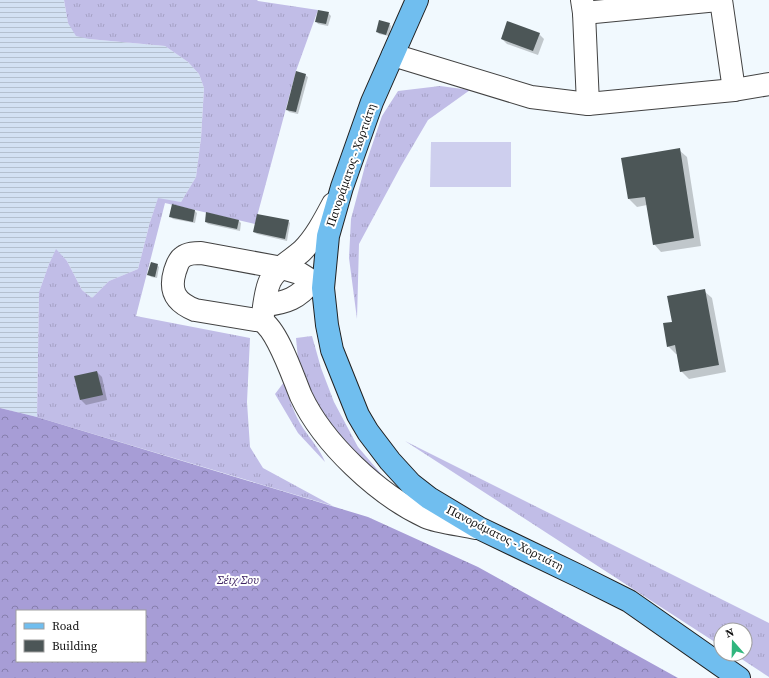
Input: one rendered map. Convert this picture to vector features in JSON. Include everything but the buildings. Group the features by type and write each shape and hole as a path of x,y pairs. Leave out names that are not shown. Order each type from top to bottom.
{"main road":[{"name":"Πανοράματος - Χορτιάτη","path":"417,0 372,102 342,187 328,236 318,284 332,350 349,394 368,432 385,455 411,484 429,498 479,528 629,601 739,678"}],"lane":[{"path":"588,104 583,7 718,0"},
{"path":"721,0 734,90"},
{"path":"393,55 530,97 588,104 734,90 769,84"},
{"path":"342,187 316,234 302,251 273,275 269,282 264,313 268,324 283,353 302,397 321,429 352,464 389,496 427,518 479,528"},
{"path":"201,253 282,268 299,274 318,284 264,313 195,310 186,306 175,295 173,290 173,278 178,261 186,255 201,253"}],"shaded area":[{"path":"0,0 64,0 68,23 89,39 165,46 188,62 199,74 204,88 201,138 196,177 181,202 158,199 150,222 138,269 109,281 92,298 82,290 67,261 56,250 49,264 39,292 37,417 0,408"},
{"path":"431,142 511,142 511,187 430,187"}],"green space":[{"path":"64,0 257,0 318,10 296,71 255,224 165,203 136,316 250,338 247,402 250,447 263,468 333,506 37,417 39,292 56,249 67,261 82,290 92,298 109,281 138,269 158,198 181,202 196,177 201,138 204,88 199,74 188,62 165,46 89,39 76,36 68,23"},
{"path":"440,86 470,90 428,120 401,166 359,244 357,319 349,258 351,219 365,166 382,116 398,91"},
{"path":"312,336 321,368 334,402 358,447 394,489 352,450 322,419 299,369 296,338"},
{"path":"284,382 297,417 321,453 325,462 298,433 275,394"},
{"name":"Σέιχ Σου","path":"0,408 37,417 368,517 478,567 678,678 0,678"},
{"path":"405,441 769,623 769,677 746,662 753,662 753,622 713,622 713,641"}]}
